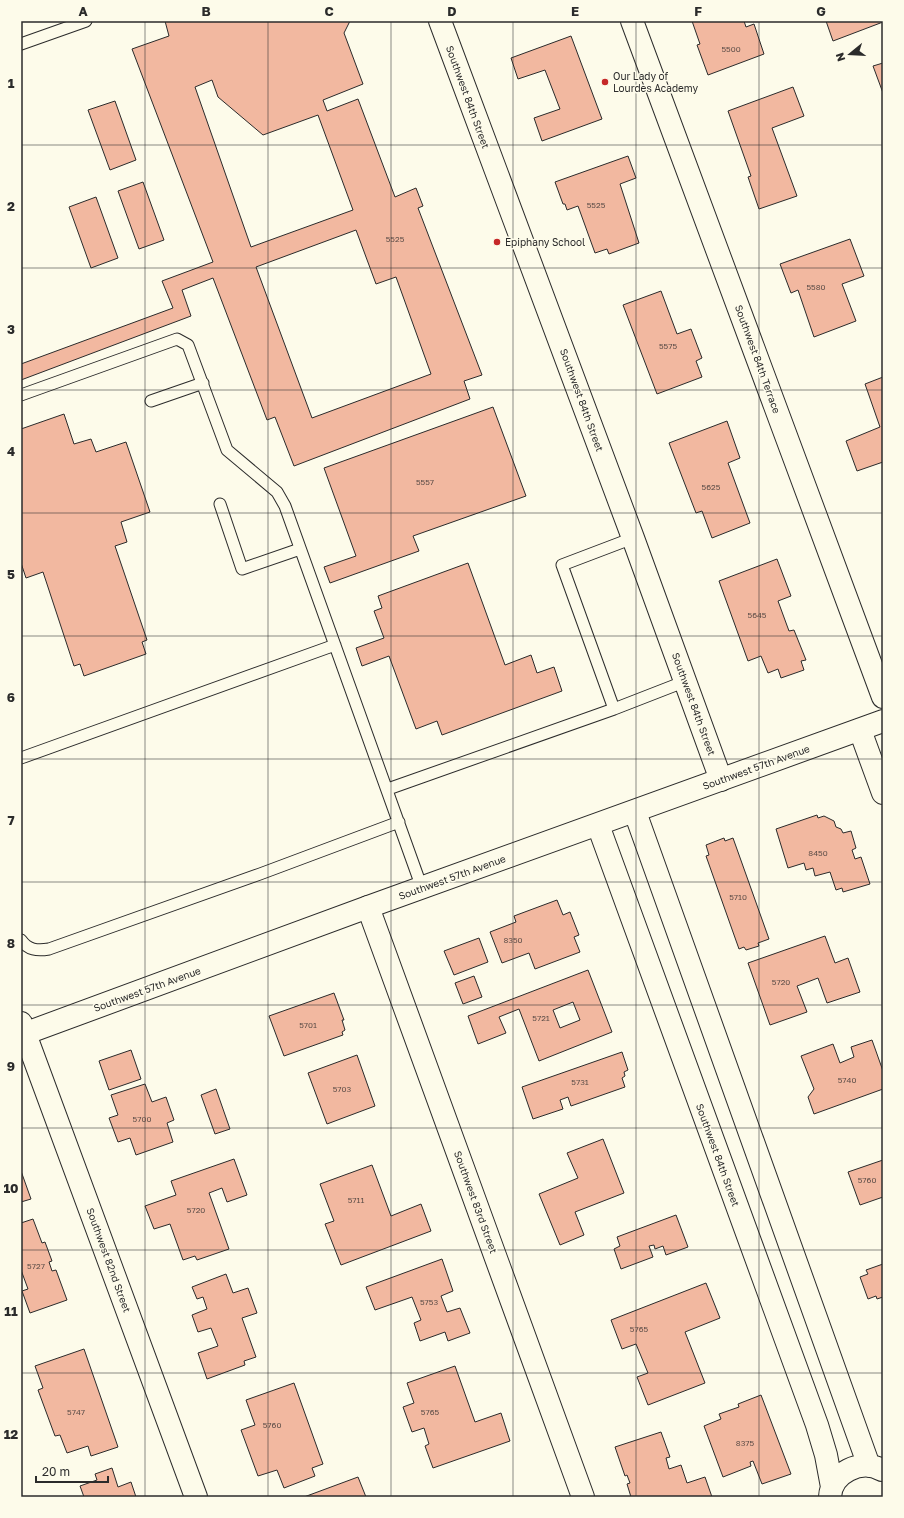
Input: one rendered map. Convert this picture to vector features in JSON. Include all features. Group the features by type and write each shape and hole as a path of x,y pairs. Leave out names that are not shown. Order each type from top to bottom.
{"street":[{"name":"Southwest 84th Street","path":"440,21 686,681 721,780"},
{"name":"Southwest 84th Terrace","path":"632,21 883,697"},
{"name":"Southwest 57th Avenue","path":"22,1031 635,812 883,721"},
{"path":"860,730 883,793"},
{"path":"635,812 876,1468 858,1466 847,1470 838,1478 829,1493"},
{"name":"Southwest 84th Street","path":"598,825 819,1431 826,1455 829,1493"},
{"name":"Southwest 83rd Street","path":"368,907 583,1497"},
{"name":"Southwest 82nd Street","path":"22,1031 196,1497"}],"lane":[{"path":"21,44 86,21"},
{"path":"21,395 177,339 188,345 227,450 277,492 285,506 388,789 422,888"},
{"path":"151,401 203,383"},
{"path":"220,504 242,569 300,549"},
{"path":"614,709 562,565 633,538"},
{"path":"21,758 335,645"},
{"path":"388,789 614,709 686,681"},
{"path":"21,940 30,948 39,951 49,949 268,871 399,822"}],"building":[{"path":"165,21 350,21 344,33 363,84 323,100 327,111 358,99 395,197 416,188 423,206 418,208 482,375 464,381 470,399 294,466 275,417 267,420 213,278 182,290 191,316 21,380 21,364 173,308 162,281 213,262 132,49 169,36","holes":["212,80 218,97 263,135 318,115 353,210 251,247 195,87","356,230 376,284 396,277 431,374 312,418 256,267"]},
{"path":"692,21 744,21 746,27 754,24 764,54 708,75 697,45 700,44"},
{"path":"826,21 883,21 883,22 833,41"},
{"path":"571,36 602,119 542,141 534,118 560,109 545,70 518,79 511,58"},
{"path":"883,63 883,93 873,66"},
{"path":"793,87 804,116 772,128 797,196 759,209 748,177 751,176 728,111"},
{"path":"115,101 136,160 110,170 88,110"},
{"path":"628,156 636,178 620,184 639,243 609,254 607,249 595,253 578,206 567,210 565,204 563,204 555,182"},
{"path":"143,182 164,240 139,249 118,191"},
{"path":"96,197 118,258 91,268 69,207"},
{"path":"850,239 864,276 842,284 856,321 814,337 798,290 791,293 780,264"},
{"path":"661,291 677,334 691,329 702,358 696,361 702,377 657,394 623,305"},
{"path":"883,377 883,462 857,471 846,441 880,427 865,384"},
{"path":"493,407 526,496 413,536 419,551 330,583 324,567 356,556 324,468"},
{"path":"64,414 74,444 91,439 96,452 126,442 150,512 121,522 127,542 115,546 147,640 142,642 146,654 84,676 80,664 74,666 43,572 26,578 21,563 21,429"},
{"path":"727,421 740,458 728,463 750,523 712,538 702,511 696,513 669,443"},
{"path":"777,559 791,596 778,601 789,631 794,630 806,660 801,661 804,670 781,678 778,669 768,673 761,656 748,661 719,581"},
{"path":"468,563 505,665 531,655 537,673 554,667 562,691 442,735 437,721 416,729 389,656 362,666 356,648 384,638 374,611 382,608 378,596"},
{"path":"817,815 818,818 824,816 834,821 836,827 841,829 843,833 851,831 856,848 852,850 855,859 861,857 870,884 843,892 842,888 836,890 830,872 815,876 813,868 806,870 804,863 788,868 776,829"},
{"path":"724,838 725,841 733,838 769,939 758,943 759,946 746,950 744,947 739,949 706,856 709,855 706,845"},
{"path":"557,900 563,915 570,912 579,935 574,937 580,952 535,969 529,953 502,963 490,932 516,922 514,916"},
{"path":"825,936 835,963 848,958 860,992 827,1003 818,978 797,986 807,1012 770,1025 748,963"},
{"path":"479,938 488,962 454,975 444,951"},
{"path":"588,970 612,1032 539,1061 519,1009 499,1017 506,1033 478,1044 468,1016","holes":["573,1002 580,1020 560,1028 553,1010"]},
{"path":"474,976 482,997 463,1004 455,983"},
{"path":"334,993 344,1020 342,1020 345,1030 342,1032 343,1035 284,1056 269,1016"},
{"path":"872,1040 883,1071 883,1089 814,1114 808,1097 814,1089 801,1056 833,1044 840,1063 854,1057 851,1047"},
{"path":"131,1050 141,1079 109,1090 99,1061"},
{"path":"622,1052 628,1070 624,1072 625,1076 622,1078 625,1087 571,1106 568,1097 560,1100 563,1109 533,1119 522,1087"},
{"path":"357,1055 375,1106 327,1124 308,1073"},
{"path":"145,1084 152,1102 166,1097 174,1120 167,1123 173,1142 136,1155 130,1138 118,1142 109,1118 118,1115 111,1095"},
{"path":"216,1089 230,1129 215,1134 201,1095"},
{"path":"603,1139 624,1193 575,1212 584,1235 560,1245 539,1194 578,1178 567,1153"},
{"path":"234,1159 247,1195 227,1202 222,1188 209,1193 229,1249 197,1260 195,1256 183,1260 170,1224 154,1229 145,1206 176,1195 171,1181"},
{"path":"883,1160 883,1197 860,1205 848,1172"},
{"path":"372,1165 391,1216 421,1204 431,1231 341,1265 325,1224 334,1221 320,1184"},
{"path":"21,1171 31,1199 21,1202"},
{"path":"676,1215 688,1247 666,1255 663,1246 655,1249 654,1245 649,1246 653,1257 621,1269 614,1249 620,1246 617,1237"},
{"path":"33,1219 42,1243 45,1242 52,1261 49,1262 52,1271 56,1270 67,1300 30,1313 22,1291 28,1289 21,1270 21,1223"},
{"path":"442,1259 453,1291 441,1296 447,1312 460,1308 470,1333 448,1341 445,1332 420,1341 414,1323 421,1320 412,1297 375,1310 366,1287"},
{"path":"883,1264 883,1297 877,1299 876,1296 868,1299 860,1277 868,1274 866,1270"},
{"path":"226,1274 233,1293 248,1288 257,1313 242,1318 256,1357 244,1361 245,1365 207,1379 198,1353 218,1346 211,1328 198,1332 192,1315 207,1309 203,1297 197,1299 192,1287"},
{"path":"706,1283 720,1318 685,1332 705,1383 648,1405 637,1377 648,1373 636,1344 622,1349 611,1320"},
{"path":"84,1349 118,1447 91,1456 88,1446 67,1453 60,1435 55,1436 38,1390 43,1388 35,1366"},
{"path":"455,1366 475,1422 501,1413 510,1441 433,1468 425,1446 429,1444 424,1428 412,1432 403,1407 414,1403 407,1383"},
{"path":"294,1383 323,1464 312,1468 315,1476 284,1488 277,1470 258,1476 241,1430 255,1425 246,1400"},
{"path":"761,1395 791,1474 762,1484 753,1461 750,1462 751,1466 723,1477 704,1426 721,1419 719,1414 739,1407 738,1404"},
{"path":"661,1432 670,1457 666,1458 669,1469 681,1465 687,1483 705,1477 712,1497 631,1497 627,1484 630,1483 627,1475 625,1476 615,1447"},
{"path":"112,1468 118,1487 131,1482 136,1497 84,1497 80,1486 97,1480 95,1474"},
{"path":"358,1477 366,1497 304,1497"}],"place":[{"name":"Our Lady of Lourdes Academy","path":"605,82"},
{"name":"Epiphany School","path":"497,242"}]}
